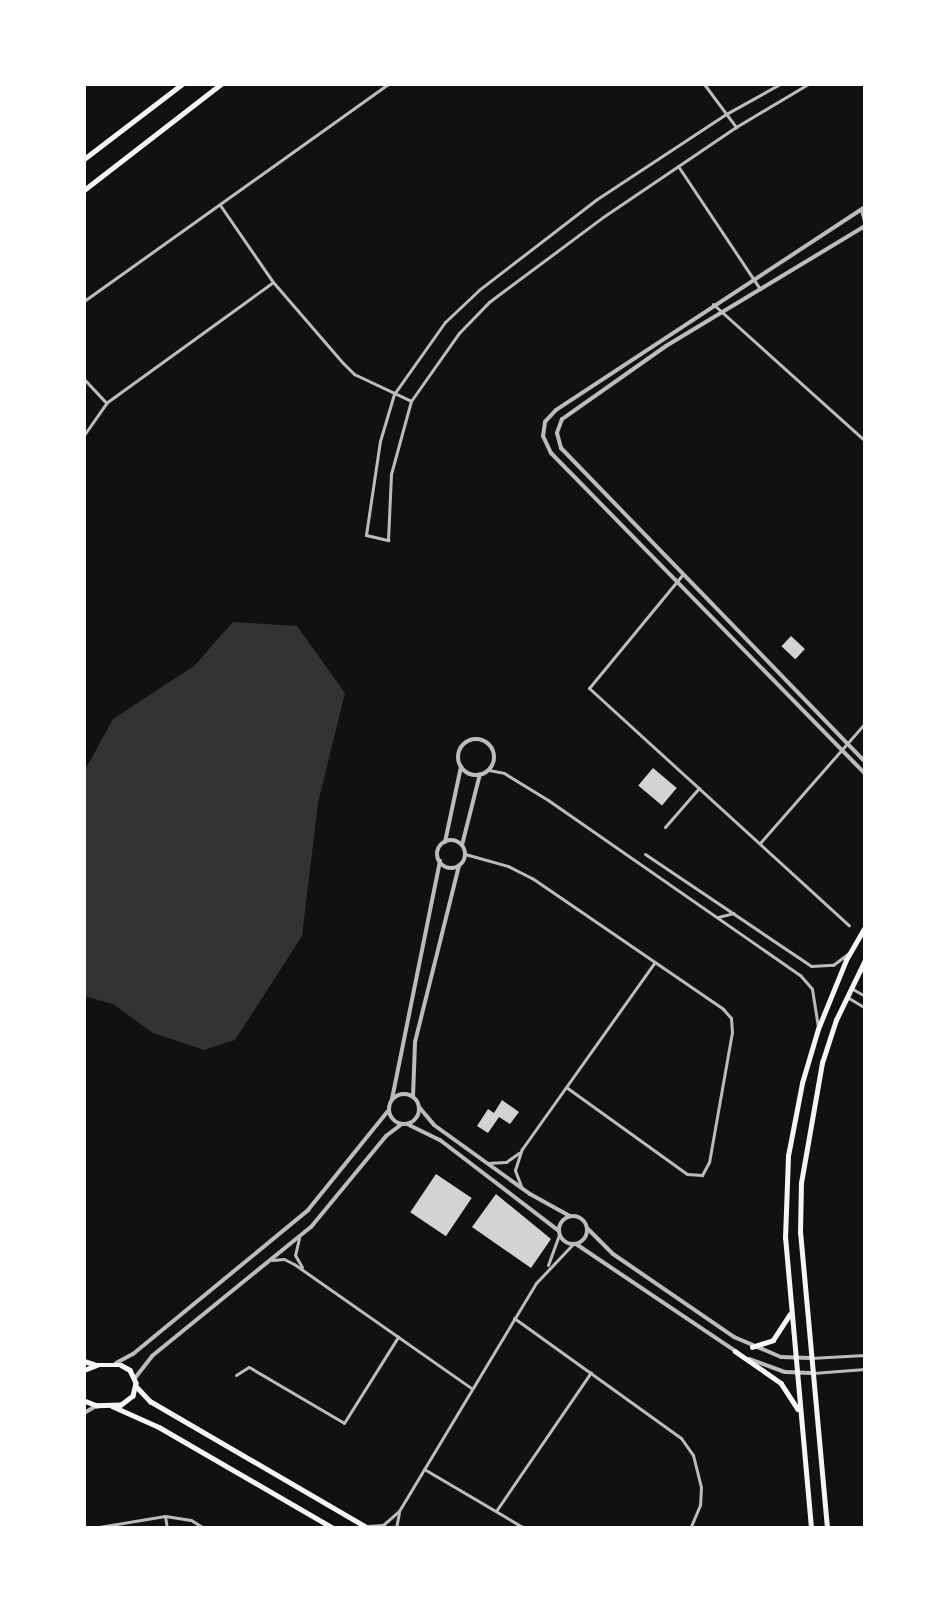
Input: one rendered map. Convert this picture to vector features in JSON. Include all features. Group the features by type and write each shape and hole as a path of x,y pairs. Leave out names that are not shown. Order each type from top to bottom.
{"main road":[{"path":"84,159 182,84"},
{"path":"84,190 221,84"},
{"path":"811,1528 790,1313 784,1211 788,1156 818,1029 852,950 865,927"},
{"path":"827,1528 811,1373 800,1233 803,1161 822,1063 850,988 865,960"},
{"path":"752,1347 773,1340 790,1313"},
{"path":"735,1351 781,1383 800,1414"},
{"path":"84,1360 97,1365"},
{"path":"84,1370 97,1365 116,1364 126,1367 135,1378 136,1386 129,1400 112,1406 97,1406 84,1401"},
{"path":"136,1386 156,1404 367,1527"},
{"path":"112,1406 170,1433 333,1528"}],"street":[{"path":"84,301 388,84"},
{"path":"704,84 735,127"},
{"path":"780,84 726,114 597,199 479,290 445,322 394,394 371,492 366,535 376,540 388,540 391,474 411,401 459,333 489,302 735,127 808,84"},
{"path":"678,166 760,290"},
{"path":"220,206 273,282 354,374 411,401"},
{"path":"865,762 561,448 557,433 562,419 666,346 865,225 863,209 713,304 556,410 545,422 543,436 551,453 865,774"},
{"path":"84,435 106,403 273,282"},
{"path":"713,304 865,441"},
{"path":"84,379 106,403"},
{"path":"683,574 589,688 849,925"},
{"path":"760,843 865,723"},
{"path":"116,1364 133,1354 300,1218 333,1183 388,1111 440,861 438,853 444,842 461,767 460,749 476,740 487,744 493,753 489,770"},
{"path":"461,767 472,775 489,770 504,773 532,790 806,981 814,997 818,1029"},
{"path":"480,774 462,845 465,854 459,865 415,1042 413,1097 419,1107 434,1125 522,1189 570,1216 581,1218 588,1229 613,1254 752,1347 794,1360 865,1355"},
{"path":"665,827 699,788"},
{"path":"444,842 454,840 462,845"},
{"path":"465,854 508,866 531,878 731,1018 732,1032 706,1172 698,1176 687,1174 567,1087"},
{"path":"645,854 811,966 833,965 852,950"},
{"path":"440,861 448,867 459,865"},
{"path":"717,917 734,913"},
{"path":"487,1163 506,1162 522,1149 654,963"},
{"path":"850,988 865,996"},
{"path":"847,997 865,1008"},
{"path":"392,1099 402,1093 413,1097"},
{"path":"407,1124 416,1118 419,1107"},
{"path":"388,1111 393,1120 407,1124 440,1140 559,1233 735,1351 768,1367 796,1373 865,1369"},
{"path":"135,1378 152,1356 299,1238 339,1197 386,1136 402,1124"},
{"path":"522,1149 515,1170 522,1189"},
{"path":"367,1527 383,1524 399,1511 471,1388 546,1269 561,1222 570,1216"},
{"path":"546,1269 586,1237 588,1229"},
{"path":"299,1238 296,1255 305,1271"},
{"path":"272,1260 284,1259 305,1271 471,1388"},
{"path":"514,1318 673,1430 687,1445 701,1486 699,1505 690,1528"},
{"path":"236,1375 249,1367 344,1423 399,1336"},
{"path":"496,1511 591,1372"},
{"path":"84,1413 97,1406"},
{"path":"424,1469 524,1528"},
{"path":"396,1528 399,1511"},
{"path":"93,1528 165,1516 191,1520 204,1528"},
{"path":"165,1516 167,1528"}],"shaded area":[{"path":"233,622 297,626 345,693 318,803 302,936 235,1040 204,1050 153,1033 113,1004 84,996 84,772 113,719 194,666"}],"building":[{"path":"791,636 805,649 795,659 781,646"},
{"path":"653,768 677,788 662,806 638,786"},
{"path":"502,1100 519,1112 510,1124 499,1117 488,1133 477,1126 488,1109 494,1113"},
{"path":"436,1174 472,1198 446,1236 410,1212"},
{"path":"496,1194 551,1239 531,1268 472,1227"}]}
